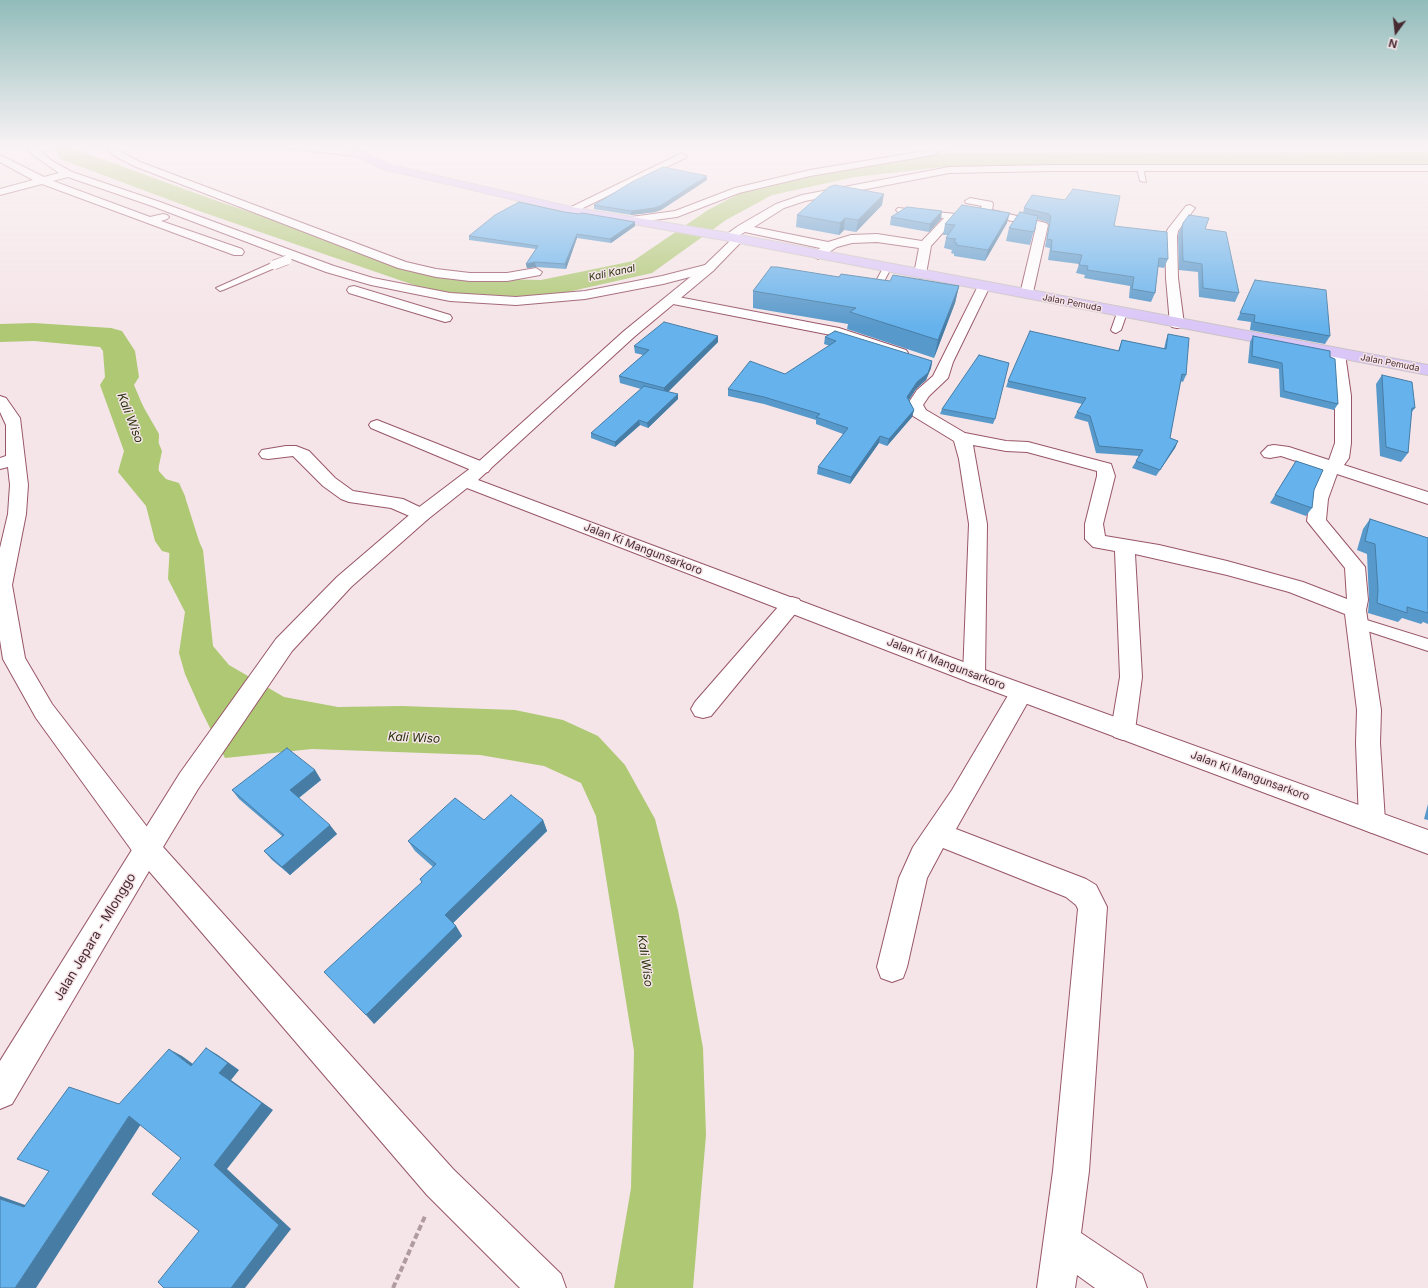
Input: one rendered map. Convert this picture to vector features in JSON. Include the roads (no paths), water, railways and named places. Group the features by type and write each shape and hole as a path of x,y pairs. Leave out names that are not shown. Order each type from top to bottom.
{"highway":[{"name":"Jalan Pemuda","path":"554,206 715,235 736,235 818,255 1177,324 1428,370"}],"street":[{"path":"108,206 296,272"},
{"path":"157,206 291,258 371,281 429,294 494,301 537,300 591,294 663,280 709,268"},
{"path":"248,206 420,270 455,276 490,278 536,272"},
{"path":"571,210 579,206"},
{"path":"631,220 677,214 697,206"},
{"name":"Jalan Jepara - Mlonggo","path":"0,1092 148,850 188,781 284,645 326,600 421,515 474,474 629,334 673,300 709,268 736,235 780,206"},
{"path":"902,210 974,206"},
{"path":"987,206 986,208 988,212 1042,225 1027,294"},
{"path":"920,274 925,245 961,208"},
{"path":"1177,324 1172,278 1171,236 1172,231 1190,208"},
{"path":"150,221 175,212"},
{"path":"249,218 264,212"},
{"path":"219,229 234,223"},
{"path":"736,235 829,246"},
{"path":"818,255 829,246 842,240 864,238 897,240 925,245"},
{"path":"340,286 445,318"},
{"path":"974,675 978,524 974,506 968,459 964,442 960,436 950,429 919,413 916,407 916,402 940,378 938,362 984,286"},
{"path":"673,300 839,332 914,358"},
{"path":"1338,354 1343,396 1343,443 1340,458 1332,467 1319,499 1316,521 1354,567 1358,600 1356,616 1369,710 1368,742 1372,821"},
{"path":"0,402 12,418 14,425 8,462 18,485 17,514 1,586 7,661 148,850 440,1182 547,1288"},
{"name":"Jalan Ki Mangunsarkoro","path":"377,425 474,474 792,604 1021,693 1428,842"},
{"path":"960,436 1006,446 1028,447 1105,468 1106,476 1094,524 1095,539 1100,542 1159,552 1227,568 1296,587 1356,616"},
{"path":"268,454 286,450 296,451 303,455 330,482 347,495 355,498 396,503 421,515"},
{"path":"1270,453 1274,450 1283,452 1428,498"},
{"path":"1123,730 1131,677 1125,546"},
{"path":"703,709 792,604"},
{"path":"892,968 913,878 923,856 961,798 1021,693"},
{"path":"938,834 1076,888 1086,895 1093,907 1071,1171 1056,1288"},
{"path":"1062,1243 1128,1288"}],"lane":[{"path":"220,288 291,258"},
{"path":"852,287 875,289 887,268"},
{"path":"1116,330 1122,313"},
{"path":"1356,616 1428,645"}],"water":[{"path":"117,385 129,387 136,394 159,434 159,477 179,483 185,496 193,528 203,550 213,646 229,665 284,697 338,707 402,706 515,710 563,720 598,736 625,765 655,819 678,910 703,1048 706,1135 693,1288 614,1288 631,1188 634,1051 596,816 581,783 544,766 480,755 312,749 225,758 185,674 179,653 185,612 168,579 170,543 167,512 151,490 144,475 127,474 127,457 137,438 118,433 124,423 116,414 119,404 116,395 111,389"}],"waterway":[{"name":"Kali Kanal","path":"209,206 447,287 541,289 642,267 717,215 734,206"},
{"name":"Kali Wiso","path":"0,333 34,332 111,338 119,351 122,377 117,385 143,451 138,472 166,503 177,541"}]}
